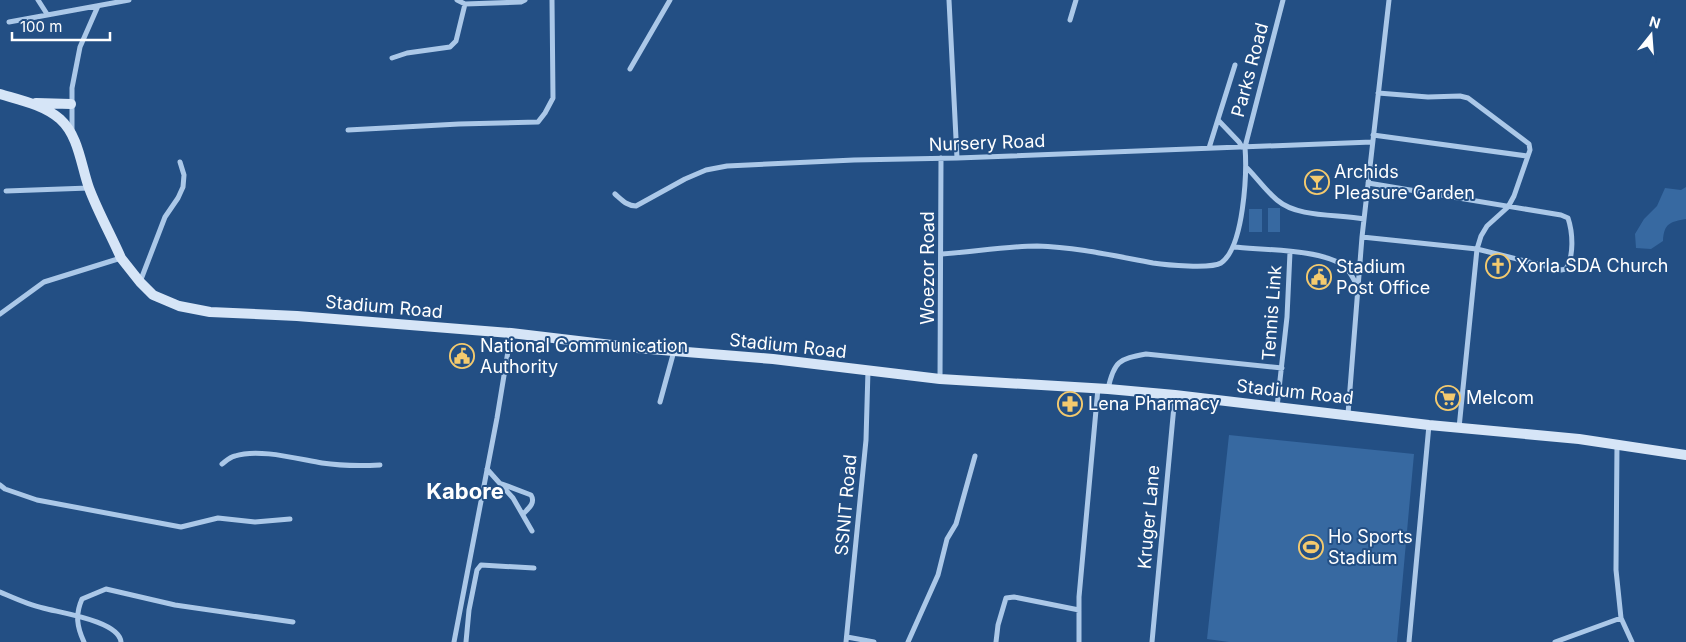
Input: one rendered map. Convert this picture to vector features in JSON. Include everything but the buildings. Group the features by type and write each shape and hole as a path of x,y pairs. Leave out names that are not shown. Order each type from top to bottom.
{"main road":[{"name":"Stadium Road","path":"0,94 30,103 54,114 62,120 72,134 89,188 121,258 140,282 153,294 179,306 210,312 297,316 511,333 940,378 1175,395 1429,425 1579,439 1686,455"},
{"path":"30,103 70,104"}],"street":[{"path":"38,0 47,14"},
{"path":"9,22 129,0"},
{"path":"457,0 465,4 521,2 525,0"},
{"path":"348,130 538,122 553,98 552,0"},
{"path":"630,69 670,0"},
{"path":"949,0 957,158"},
{"path":"1070,20 1076,0"},
{"name":"Parks Road","path":"1243,147 1283,0"},
{"path":"1348,414 1362,237 1389,0"},
{"path":"392,58 407,52 450,47 456,40 465,4"},
{"path":"72,134 70,104 80,48 98,6"},
{"path":"1209,148 1235,65"},
{"path":"1378,93 1428,98 1460,96 1468,98 1529,144 1530,150 1514,196 1508,207 1487,226 1481,236 1477,249 1459,428"},
{"path":"942,254 1035,246 1074,249 1168,266 1212,266 1220,263 1234,247 1240,226 1247,168 1243,147 1218,120"},
{"path":"1373,135 1527,156"},
{"name":"Nursery Road","path":"615,194 630,206 636,206 685,179 706,170 727,166 844,160 957,158 1372,142"},
{"name":"Woezor Road","path":"940,378 942,158"},
{"path":"140,282 165,217 183,187 184,176 180,162"},
{"path":"1247,168 1277,200 1289,208 1302,213 1364,219"},
{"path":"1362,237 1477,249 1562,270 1566,270 1570,263 1570,224 1568,218 1550,213 1368,183"},
{"path":"6,191 89,188"},
{"path":"1234,247 1290,252 1332,260 1348,270 1358,287"},
{"name":"Tennis Link","path":"1277,407 1290,287 1290,252"},
{"path":"0,314 44,282 121,258"},
{"path":"454,642 511,333"},
{"path":"660,402 674,351"},
{"path":"1079,642 1079,596 1103,389 1112,369 1126,358 1146,354 1282,368"},
{"name":"SSNIT Road","path":"847,640 865,449 868,370"},
{"name":"Kruger Lane","path":"1152,642 1175,395"},
{"path":"1409,642 1429,425"},
{"path":"1617,444 1616,570 1621,618 1632,642"},
{"path":"222,464 235,456 254,453 354,466 380,464"},
{"path":"908,642 938,575 947,539 956,524 975,456"},
{"path":"487,469 513,498 524,514 532,531"},
{"path":"500,483 531,495 533,503 524,514"},
{"path":"0,485 5,489 37,500 171,526 184,526 218,518 255,522 290,519"},
{"path":"466,642 469,610 477,570 481,565 534,568"},
{"path":"84,642 79,631 77,616 82,600 106,588 175,605 293,622"},
{"path":"0,592 42,608 77,616 115,631 120,637 121,642"},
{"path":"996,642 998,625 1006,598 1014,597 1079,610"},
{"path":"1555,642 1621,618"},
{"path":"847,640 874,642"}],"shaded area":[{"path":"1686,187 1686,219 1669,224 1666,227 1663,241 1651,249 1636,248 1635,234 1644,219 1657,206 1665,188 1681,190"},
{"path":"1268,208 1280,208 1280,232 1268,232"},
{"path":"1249,209 1262,209 1262,232 1249,232"},
{"name":"Ho Sports Stadium","path":"1229,435 1414,454 1397,642 1229,642 1207,639"}],"place":[{"name":"Archids Pleasure Garden","path":"1317,182"},
{"name":"Xorla SDA Church","path":"1498,266"},
{"name":"Stadium Post Office","path":"1319,277"},
{"name":"National Communication Authority","path":"462,356"},
{"name":"Melcom","path":"1448,398"},
{"name":"Lena Pharmacy","path":"1070,404"},
{"name":"Ho Sports Stadium","path":"1311,547"}],"district":[{"name":"Kabore","path":"465,491"}]}
